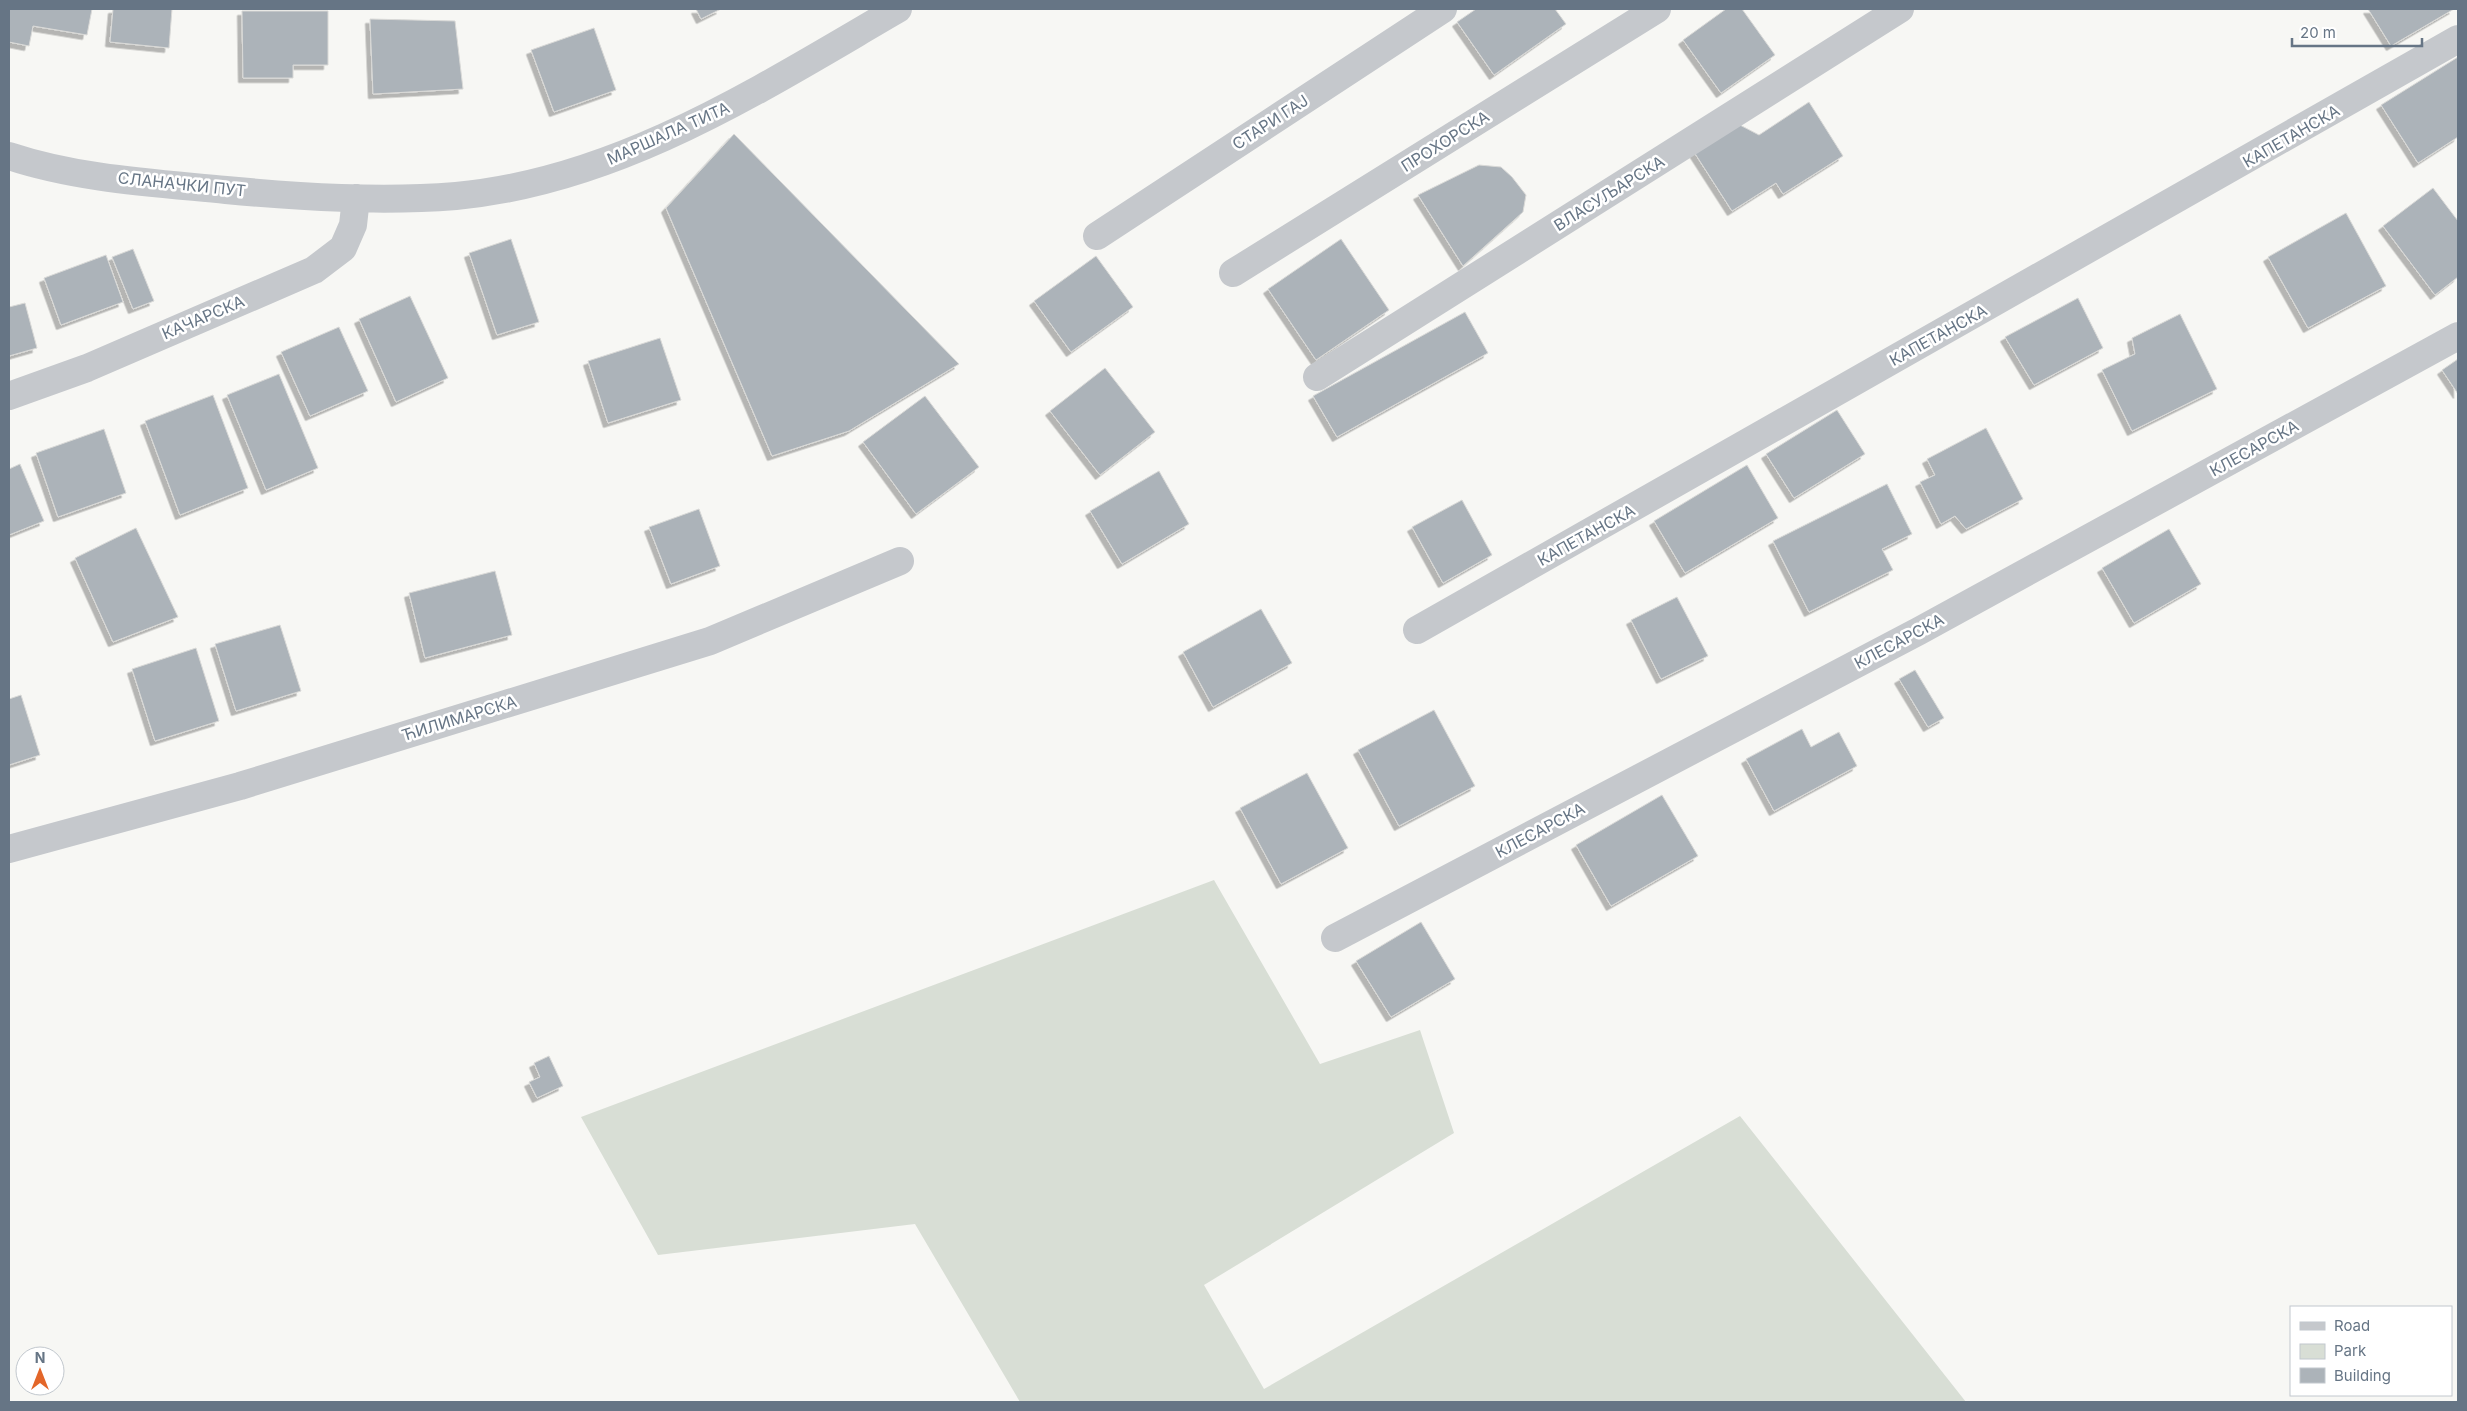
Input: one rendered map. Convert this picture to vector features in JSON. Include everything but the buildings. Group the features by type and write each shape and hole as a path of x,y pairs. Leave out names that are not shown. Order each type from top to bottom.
{"street":[{"name":"МАРШАЛА ТИТА","path":"356,198 458,195 552,177 616,159 744,99 898,9"},
{"name":"СТАРИ ГАЈ","path":"1097,236 1443,9"},
{"name":"ПРОХОРСКА","path":"1233,273 1657,9"},
{"name":"ВЛАСУЉАРСКА","path":"1317,377 1900,9"},
{"name":"КАПЕТАНСКА","path":"1417,630 2458,39"},
{"name":"СЛАНАЧКИ ПУТ","path":"9,156 82,173 183,186 288,195 356,198"},
{"name":"КАЧАРСКА","path":"9,396 87,368 314,270 343,248 353,225 356,198"},
{"name":"КЛЕСАРСКА","path":"1335,938 1919,631 2458,336"},
{"name":"ЋИЛИМАРСКА","path":"9,849 240,786 710,640 900,561"}],"green space":[{"path":"1214,880 1320,1064 1420,1030 1454,1133 1204,1285 1264,1389 1740,1116 1966,1402 1020,1402 915,1224 658,1255 581,1117"}]}
